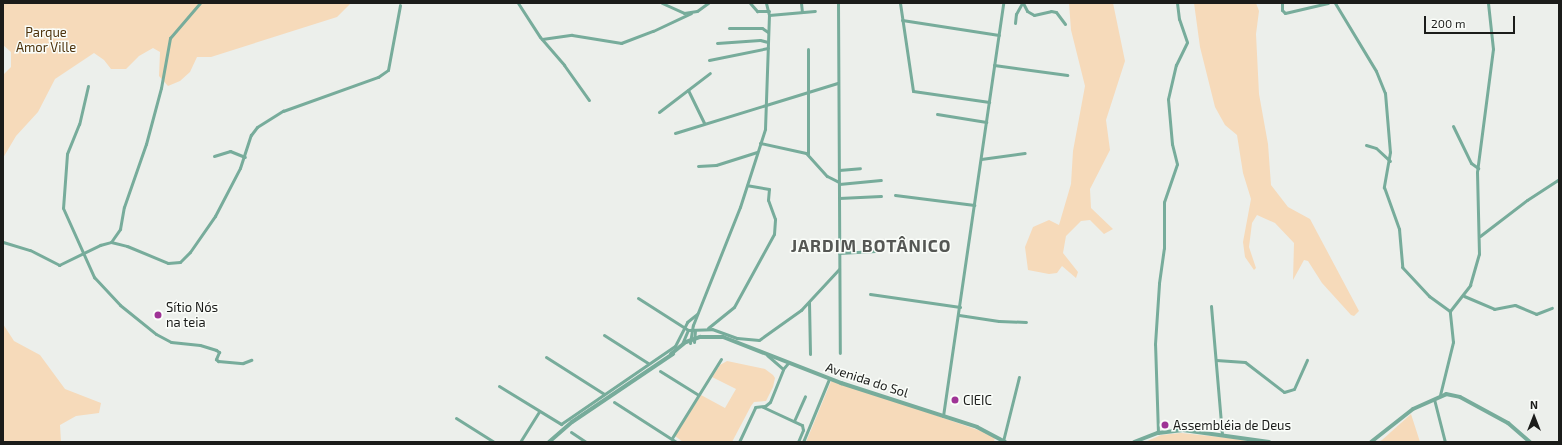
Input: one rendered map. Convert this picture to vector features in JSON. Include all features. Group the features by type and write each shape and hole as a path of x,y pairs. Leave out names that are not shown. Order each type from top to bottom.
{"street":[{"path":"111,242 120,229 124,207 146,144 160,94 170,38 200,3"},
{"path":"518,3 542,39 588,100"},
{"path":"662,3 677,11 691,13"},
{"path":"542,39 572,35 622,43 653,32 708,3"},
{"path":"750,3 757,12 815,11"},
{"path":"681,346 693,324 747,185 765,129 769,12 766,3"},
{"path":"801,3 802,12"},
{"path":"838,3 840,353"},
{"path":"900,3 913,91 989,102"},
{"path":"943,416 959,315 1003,3"},
{"path":"1015,23 1016,14 1022,3 1027,11 1034,15 1049,11 1056,12 1065,24"},
{"path":"1158,433 1155,344 1159,283 1164,248 1164,202 1177,164 1171,136 1168,100 1176,65 1187,42 1179,19 1177,3"},
{"path":"1282,3 1282,10 1285,13 1328,3"},
{"path":"1335,3 1384,88 1390,130 1390,161 1384,187 1399,229 1402,267 1428,296 1450,311"},
{"path":"1440,395 1453,342 1450,311 1464,296 1477,264 1480,236 1478,168 1493,49 1488,3"},
{"path":"3,242 30,250 56,265 64,265 100,245 111,242 127,246 168,263 180,262 208,227 245,157 253,132 272,117 386,72 390,66 400,5"},
{"path":"902,20 999,35"},
{"path":"729,28 762,28 768,32"},
{"path":"717,43 760,40 768,42"},
{"path":"709,60 768,48"},
{"path":"808,49 808,154"},
{"path":"994,65 1067,75"},
{"path":"659,112 710,73"},
{"path":"675,133 838,82"},
{"path":"88,86 67,156 63,205 94,277 102,286 156,334 172,342 200,345 216,350 219,352 216,359 218,361 243,363 251,360"},
{"path":"688,90 704,123"},
{"path":"936,114 986,122"},
{"path":"1453,126 1471,163 1478,168"},
{"path":"760,143 808,154 827,176 839,183 881,180"},
{"path":"1366,145 1376,148 1390,161"},
{"path":"214,156 230,151 245,157"},
{"path":"698,166 716,165 757,152"},
{"path":"981,159 1025,153"},
{"path":"839,170 860,168"},
{"path":"1480,236 1527,200 1559,179"},
{"path":"706,329 734,307 774,234 775,219 768,200 769,189 747,185"},
{"path":"895,195 974,205"},
{"path":"839,198 881,196"},
{"path":"839,253 875,251"},
{"path":"638,298 690,330 706,329 741,339 759,340 809,302 839,269"},
{"path":"870,294 960,307"},
{"path":"1464,296 1494,309 1515,305 1536,314 1552,308"},
{"path":"809,302 810,354"},
{"path":"1210,306 1222,434"},
{"path":"688,321 697,313"},
{"path":"959,315 999,321 1026,322"},
{"path":"688,321 692,341"},
{"path":"688,321 693,324"},
{"path":"499,386 539,412 561,424 648,363 675,346 690,330"},
{"path":"604,335 648,363"},
{"path":"687,335 692,341"},
{"name":"Avenida do Sol","path":"671,354 681,346 692,341 723,337 829,379 977,427 1004,442"},
{"name":"Avenida do Sol","path":"548,442 572,422 692,341"},
{"path":"766,353 783,369"},
{"path":"546,357 604,394"},
{"path":"672,438 697,394 721,359"},
{"path":"1216,360 1245,362 1284,392 1294,390 1307,360"},
{"path":"739,442 755,408 763,407 770,402 783,369 788,363"},
{"path":"660,370 697,394"},
{"path":"1004,442 1019,377"},
{"path":"803,442 829,379"},
{"path":"1371,442 1413,409 1440,395 1454,395 1508,423 1530,442"},
{"path":"794,421 805,396"},
{"path":"1434,398 1444,442"},
{"path":"614,402 676,442"},
{"path":"763,407 794,421 803,427 798,442"},
{"path":"520,442 539,412"},
{"path":"456,418 494,442"},
{"path":"1134,442 1158,433 1183,430 1222,434 1269,442"},
{"path":"571,432 586,442"}],"green space":[{"name":"Parque Amor Ville","path":"3,3 351,3 337,17 211,57 197,57 190,72 180,81 168,86 159,76 160,52 153,48 139,56 126,69 111,69 104,60 94,53 55,79 38,112 16,136 3,158 3,75 11,67 11,52 3,45"},
{"path":"1069,3 1113,3 1125,61 1106,120 1110,150 1090,189 1091,208 1113,229 1104,234 1090,220 1081,221 1066,236 1063,253 1078,272 1076,278 1062,266 1057,273 1049,274 1028,270 1025,247 1033,227 1049,220 1059,225 1071,184 1073,151 1085,86 1071,30"},
{"path":"1194,3 1256,3 1259,11 1256,34 1259,94 1268,144 1271,185 1288,207 1310,219 1359,311 1354,316 1351,315 1322,283 1308,261 1304,260 1293,280 1294,243 1275,223 1257,215 1252,223 1249,247 1256,268 1254,270 1245,257 1243,242 1251,199 1243,173 1237,135 1225,125 1215,107 1200,47"},
{"path":"3,324 14,341 40,355 65,389 101,403 99,413 76,416 60,425 61,442 3,442"},
{"path":"727,361 765,369 773,375 775,378 773,387 766,401 754,402 732,442 683,442 675,436 701,395 725,408 736,389 712,377 720,365"},
{"path":"832,379 995,436 994,442 806,442"},
{"path":"1411,414 1420,442 1378,442 1382,440"},
{"path":"1181,433 1257,442 1145,442 1161,435"}],"place":[{"name":"Sítio Nós na teia","path":"158,315"},
{"name":"CIEIC","path":"955,400"},
{"name":"Assembléia de Deus","path":"1165,425"}],"district":[{"name":"JARDIM BOTÂNICO","path":"871,246"}]}
